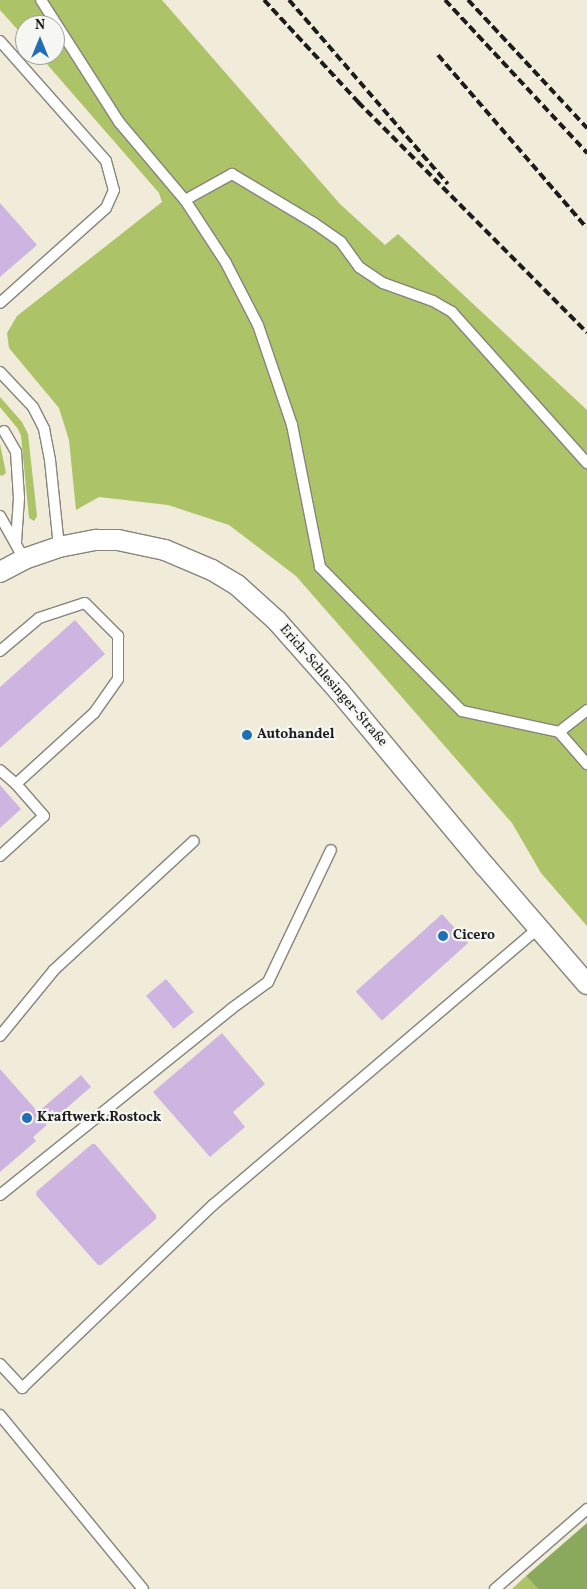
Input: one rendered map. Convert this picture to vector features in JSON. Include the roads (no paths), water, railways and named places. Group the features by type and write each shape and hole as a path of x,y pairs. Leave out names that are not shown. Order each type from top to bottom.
{"street":[{"name":"Erich-Schlesinger-Straße","path":"0,572 20,550 59,547 96,540 140,544 187,558 237,585 277,621 339,691 587,984"}],"lane":[{"path":"41,0 119,122 185,200 226,263 258,325 292,425 320,567 462,711 559,732 587,764"},
{"path":"0,303 106,208 114,190 106,161 1,45"},
{"path":"185,200 232,174 314,223 340,242 359,266 382,283 433,301 452,312 587,463"},
{"path":"0,372 33,407 44,428 50,460 59,547"},
{"path":"4,431 16,452 20,550"},
{"path":"0,516 20,550"},
{"path":"0,651 39,618 85,603 118,636 118,680 94,713 16,784"},
{"path":"559,732 587,710"},
{"path":"0,770 16,784 44,816 0,856"},
{"path":"0,1036 54,970 194,841"},
{"path":"0,1194 223,1015 268,982 331,850"},
{"path":"0,1364 22,1388 212,1205 539,928"},
{"path":"0,1415 142,1589"},
{"path":"495,1589 587,1509"}],"railway":[{"path":"264,0 358,102 587,333"},
{"path":"289,0 448,184"},
{"path":"445,0 587,153"},
{"path":"468,0 587,128"},
{"path":"438,55 587,228"}],"place":[{"name":"Autohandel","path":"247,735"},
{"name":"Cicero","path":"443,936"},
{"name":"Kraftwerk.Rostock","path":"27,1118"}]}
